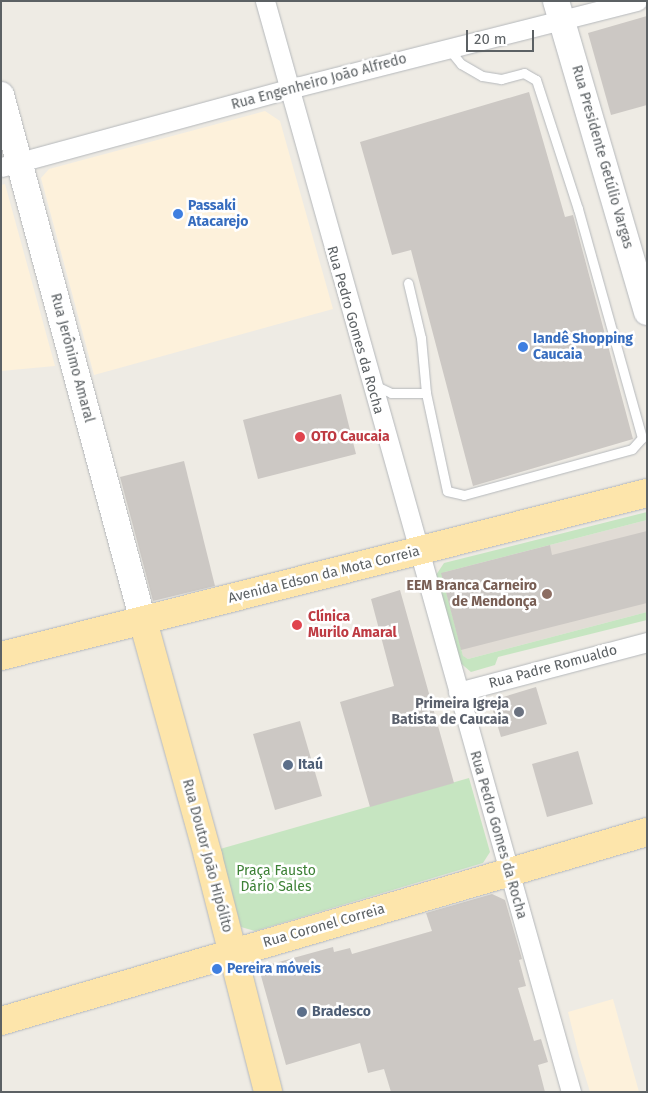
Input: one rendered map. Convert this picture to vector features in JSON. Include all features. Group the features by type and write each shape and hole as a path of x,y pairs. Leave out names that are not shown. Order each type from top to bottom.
{"main road":[{"name":"Avenida Edson da Mota Correia","path":"1,656 647,493"},
{"name":"Rua Doutor João Hipólito","path":"143,621 268,1092"},
{"name":"Rua Coronel Correia","path":"1,1021 647,832"}],"street":[{"name":"Rua Pedro Gomes da Rocha","path":"265,1 417,552 571,1092"},
{"name":"Rua Engenheiro João Alfredo","path":"10,164 448,48 559,11 637,1"},
{"name":"Rua Presidente Getúlio Vargas","path":"559,11 647,312"},
{"name":"Rua Jerônimo Amaral","path":"1,95 10,164 143,621"},
{"name":"Rua Padre Romualdo","path":"458,692 647,642"}],"lane":[{"path":"408,283 420,338 426,393 447,491 464,495 632,450 642,438 578,209 536,80 524,73 501,79 482,76 462,64 448,48"},
{"path":"370,383 391,393 426,393"}],"shaded area":[{"path":"265,111 280,121 333,309 94,375 41,178 49,169"},
{"path":"5,184 55,366 1,371 1,185"},
{"name":"EEM Branca Carneiro de Mendonça","path":"647,520 647,612 468,659 463,657 442,576 445,572"},
{"path":"613,999 639,1092 590,1092 579,1056 568,1012"}],"green space":[{"path":"647,512 647,520 445,572 442,576 463,656 468,659 647,612 647,620 498,657 495,665 471,672 458,661 436,575 444,563"},
{"name":"Praça Fausto Dário Sales","path":"469,778 490,852 483,863 255,931 241,927 220,849"}],"building":[{"path":"647,16 647,105 611,115 588,33"},
{"name":"Iandê Shopping Caucaia","path":"529,92 565,217 573,215 633,439 473,486 411,250 392,255 360,142"},
{"name":"OTO Caucaia","path":"341,394 356,454 258,479 243,420"},
{"path":"184,461 215,586 153,601 120,477"},
{"name":"EEM Branca Carneiro de Mendonça","path":"647,531 647,603 461,650 441,573 550,545 552,555"},
{"path":"400,590 454,783 370,807 340,702 394,686 371,599"},
{"name":"Primeira Igreja Batista de Caucaia","path":"536,687 547,724 501,737 490,701"},
{"name":"Itaú","path":"300,721 322,796 275,810 253,734"},
{"path":"578,751 593,804 547,817 532,764"},
{"path":"492,894 505,900 522,959 519,960 526,986 518,988 534,1041 541,1039 548,1062 538,1065 545,1092 391,1092 384,1069 368,1073 360,1043 286,1065 261,976 268,965 333,947 334,952 350,948 352,954 432,931 426,913"}],"place":[{"name":"Passaki Atacarejo","path":"178,214"},
{"name":"Iandê Shopping Caucaia","path":"523,347"},
{"name":"OTO Caucaia","path":"300,437"},
{"name":"EEM Branca Carneiro de Mendonça","path":"547,594"},
{"name":"Clínica Murilo Amaral","path":"297,625"},
{"name":"Primeira Igreja Batista de Caucaia","path":"519,712"},
{"name":"Itaú","path":"288,765"},
{"name":"Pereira móveis","path":"217,969"},
{"name":"Bradesco","path":"302,1012"}]}
